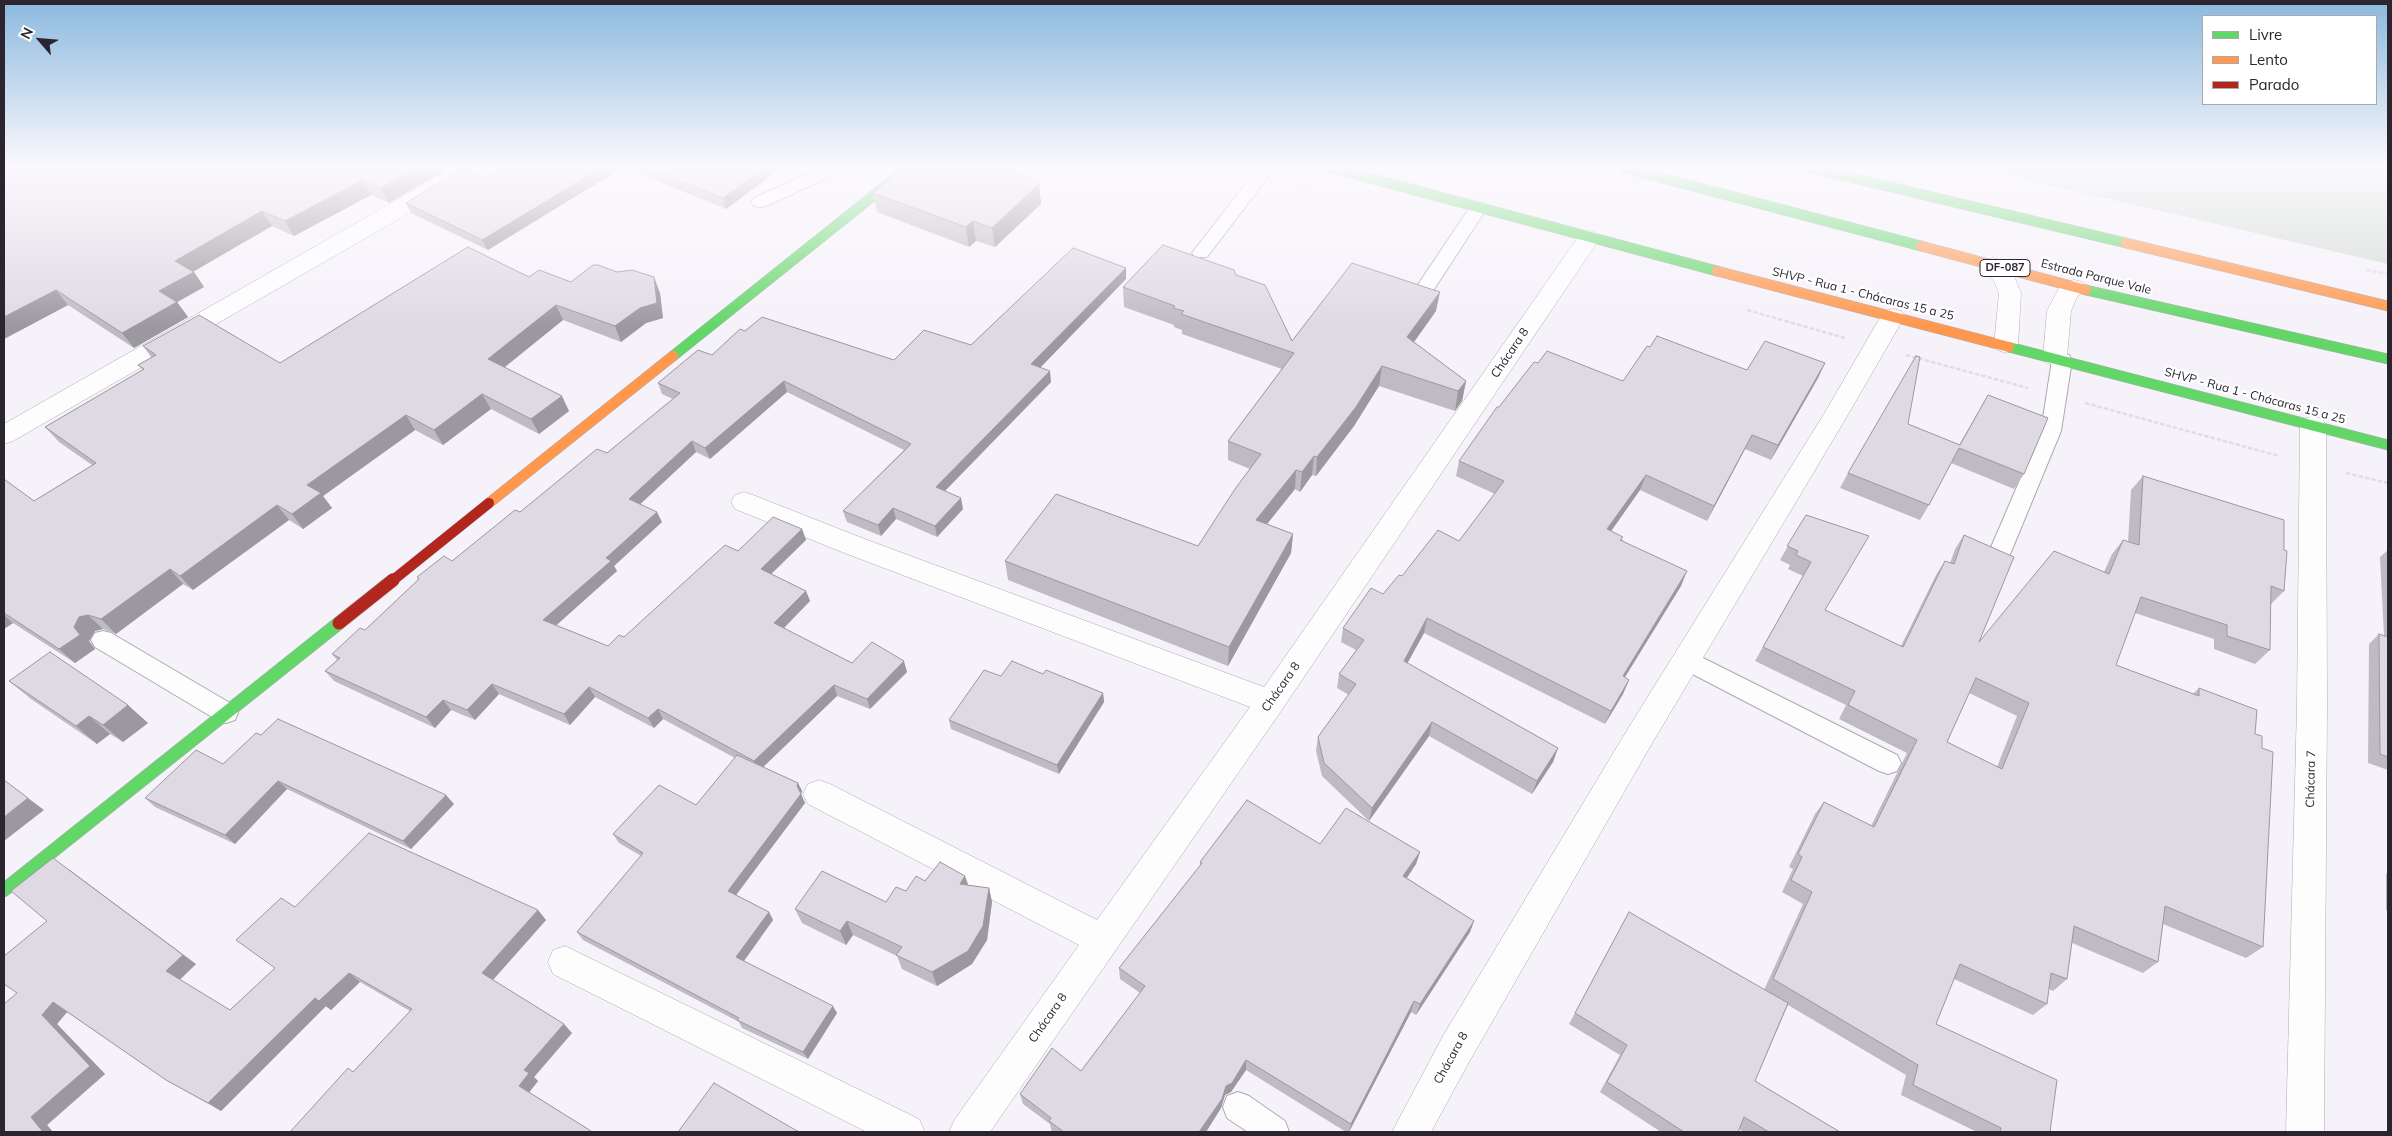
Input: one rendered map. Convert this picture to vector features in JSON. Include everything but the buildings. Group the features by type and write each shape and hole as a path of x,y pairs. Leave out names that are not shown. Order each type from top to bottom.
{"street":[{"path":"4,435 378,221"},
{"path":"4,890 842,221"},
{"name":"SHVP - Rua 1 - Chácaras 15 a 25","path":"1526,221 2388,445"},
{"name":"Estrada Parque Vale","path":"1826,221 2074,287 2388,359"},
{"path":"2033,221 2388,306"},
{"name":"Chácara 8","path":"968,1132 1270,702 1589,238"},
{"path":"1993,265 2005,279 2010,293 2006,345"},
{"path":"2058,358 2059,311 2067,294 2074,287"},
{"name":"Chácara 8","path":"1410,1132 1456,1049 1687,660 1834,418 1893,316"},
{"name":"Chácara 7","path":"2304,1132 2312,705 2313,425"},
{"path":"744,502 852,546 1270,702"},
{"path":"819,794 1103,940"},
{"path":"565,962 906,1132"}],"lane":[{"path":"1201,253 1226,221"},
{"path":"1420,296 1469,221"},
{"path":"2000,552 2051,431 2056,395 2058,358"},
{"path":"103,640 226,712"},
{"path":"1687,660 1888,763"},
{"path":"1238,1107 1274,1132"}],"path":[{"path":"1743,309 2056,395 2388,483"}],"shaded area":[{"path":"2204,221 2388,221 2388,264"}],"traffic: fast":[{"path":"673,356 842,221"},
{"path":"1530,221 1717,271"},
{"path":"1826,221 1921,246"},
{"path":"2034,221 2126,243"},
{"path":"2086,290 2388,359"},
{"path":"2009,347 2388,445"},
{"path":"4,890 339,623"}],"traffic: slow":[{"path":"2126,243 2388,306"},
{"path":"1921,246 2086,290"},
{"path":"1717,271 2009,347"},
{"path":"489,503 673,356"}],"traffic: jam":[{"path":"339,623 489,503"}]}
